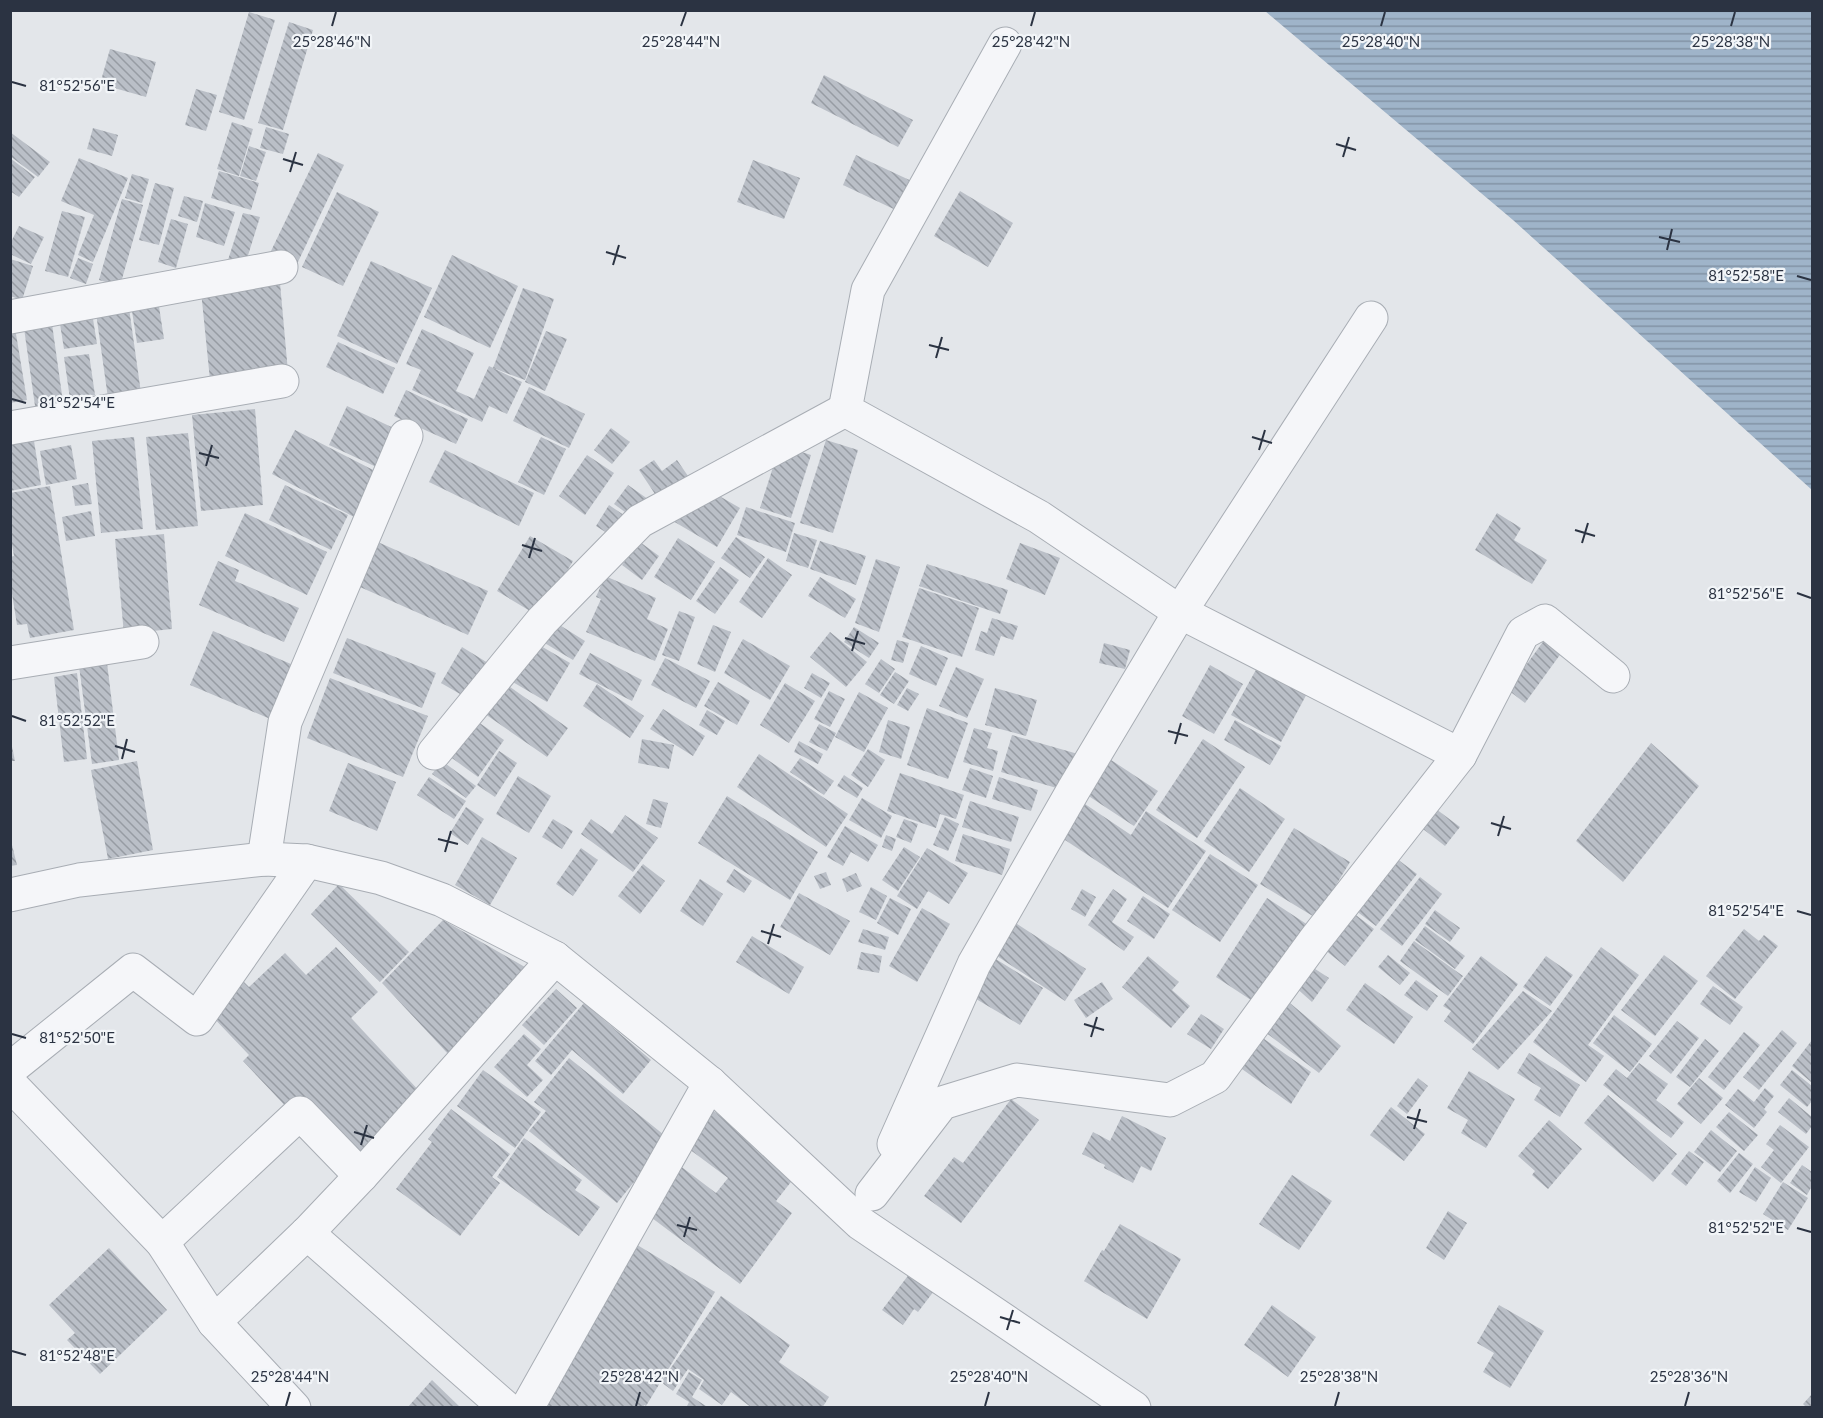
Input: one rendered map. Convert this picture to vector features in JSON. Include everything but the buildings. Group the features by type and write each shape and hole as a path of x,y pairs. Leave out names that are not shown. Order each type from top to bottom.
{"street":[{"path":"845,410 868,290 1005,44"},
{"path":"10,317 280,267"},
{"path":"860,1223 974,964 1074,789 1180,612 1371,318"},
{"path":"10,428 282,381"},
{"path":"845,410 1039,517 1180,612 1460,755"},
{"path":"434,753 542,621 640,521 845,410"},
{"path":"264,858 285,722 406,436"},
{"path":"872,1194 942,1103 1017,1080 1170,1100 1215,1077 1315,940 1460,755 1523,633 1545,621 1613,676"},
{"path":"10,663 142,642"},
{"path":"10,895 79,880 264,858 307,861 381,878 442,900 555,958 710,1083 860,1223 1095,1397 1134,1407"},
{"path":"10,1069 133,970 197,1019 307,861"},
{"path":"214,1322 307,1233 361,1176 555,958"},
{"path":"527,1407 710,1083"},
{"path":"10,1084 162,1242 214,1322 294,1407"},
{"path":"162,1242 300,1113 361,1176"},
{"path":"307,1233 506,1407"}],"water":[{"path":"1265,11 1812,11 1812,490 1513,220"}]}
